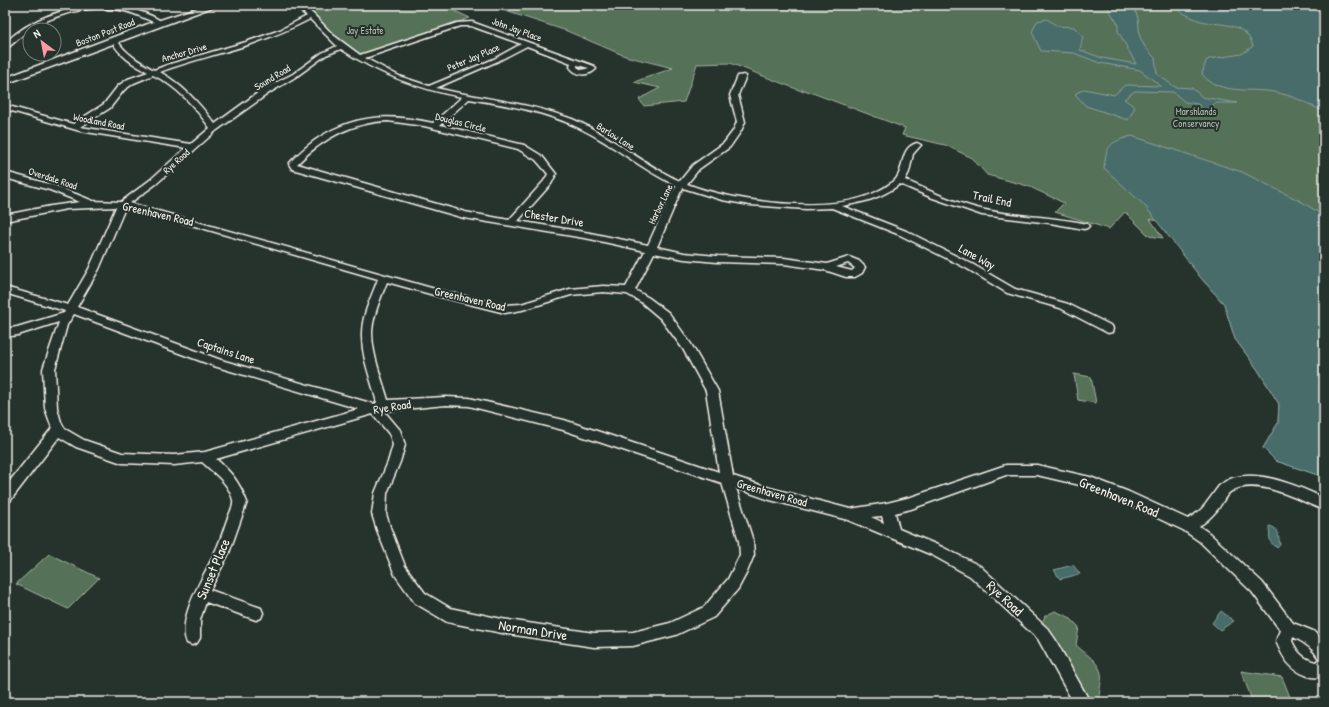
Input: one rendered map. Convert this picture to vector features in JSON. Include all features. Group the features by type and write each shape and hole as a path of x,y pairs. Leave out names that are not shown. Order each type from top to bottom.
{"main road":[{"name":"Boston Post Road","path":"5,81 160,23 214,5"}],"street":[{"name":"Barlow Lane","path":"299,5 342,46 398,78 429,88 520,106 571,122 597,135 644,166 706,194 741,202 782,205 834,205 864,200 877,195 900,181"},
{"path":"5,46 21,32 42,20 93,6 121,8 160,23"},
{"name":"Anchor Drive","path":"74,127 107,106 116,93 126,85 154,71 172,64 248,43 282,31 312,16"},
{"name":"John Jay Place","path":"360,57 466,23 575,62"},
{"path":"114,40 117,47 131,60 154,71 176,85 197,106 214,128"},
{"name":"Peter Jay Place","path":"429,88 496,60 526,44"},
{"name":"Sound Road","path":"214,128 266,91 295,75 324,54 342,46"},
{"name":"Harbor Lane","path":"629,291 651,249 676,192 696,167 727,145 737,131 741,122 734,103 734,95 742,76"},
{"path":"434,126 468,96"},
{"name":"Woodland Road","path":"5,107 74,127 192,147"},
{"name":"Douglas Circle","path":"299,156 331,134 352,124 377,119 416,122 521,147 543,161 552,174 548,182 511,223"},
{"name":"Rye Road","path":"214,128 120,208 94,269 62,325 49,369 51,408 54,423 61,432 80,444 122,458 174,460 205,458 380,408 446,401 476,403 564,425 728,480"},
{"path":"900,181 905,170 908,154 917,145"},
{"name":"Chester Drive","path":"299,156 293,164 295,167 342,179 464,215 590,236 684,256 717,260 784,260 827,267"},
{"name":"Overdale Road","path":"5,175 53,188 94,204"},
{"name":"Trail End","path":"900,181 933,195 982,212 1050,220 1084,226"},
{"name":"Greenhaven Road","path":"5,218 78,205 94,204 131,206 441,294 505,309 522,307 570,292 603,289 629,291 645,300 665,316 687,347 712,391 728,480 770,494 850,514 890,521 911,503 1006,470 1037,470 1085,480 1124,496 1188,526 1225,556 1257,587 1288,628"},
{"name":"Lane Way","path":"834,205 838,208 903,233 969,266 1011,291 1064,306 1108,329"},
{"path":"380,408 367,333 376,297 384,277"},
{"name":"Captains Lane","path":"5,290 218,363 380,408"},
{"path":"5,333 18,331 69,312"},
{"name":"Norman Drive","path":"380,408 386,420 396,433 399,445 394,462 381,493 380,514 384,530 400,570 420,598 447,615 502,626 594,640 633,639 671,630 709,612 733,584 747,555 746,541 728,480"},
{"path":"5,497 58,429"},
{"name":"Sunset Place","path":"192,638 193,620 202,594 222,553 240,502 235,488 228,478 205,458"},
{"path":"1188,526 1196,522 1210,508 1224,490 1238,482 1256,482 1275,485 1324,504"},
{"name":"Rye Road","path":"850,514 890,521 937,552 975,571 1043,634 1082,702"},
{"path":"202,594 256,613"},
{"path":"1324,654 1322,649 1308,636 1288,628 1284,641 1291,656 1304,668 1318,670 1324,665"}],"green space":[{"name":"Jay Estate","path":"290,5 442,5 470,18 360,57"},
{"name":"Marshlands Conservancy","path":"487,5 1233,5 1324,75 1324,477 1276,461 1263,448 1278,423 1279,404 1258,370 1235,339 1224,304 1201,278 1158,221 1150,219 1163,238 1149,236 1125,212 1109,229 1055,212 1064,203 1028,186 987,175 972,158 945,145 902,135 905,128 802,89 804,92 730,63 697,64 684,102 644,106 639,99 660,88 634,82 673,68 625,56 567,31"},
{"path":"1074,374 1091,377 1096,403 1078,400"},
{"path":"49,554 99,578 68,609 16,584"},
{"path":"1055,611 1069,617 1079,627 1076,645 1092,658 1101,672 1100,698 1102,702 1090,702 1042,623 1045,616"},
{"path":"1241,671 1282,677 1292,702 1244,702 1252,700"}],"water":[{"path":"1106,5 1133,5 1138,18 1140,37 1145,47 1155,58 1157,74 1175,87 1192,88 1202,97 1237,103 1215,103 1206,113 1198,104 1185,102 1173,92 1135,91 1124,99 1135,107 1128,120 1086,106 1075,94 1084,89 1114,95 1125,85 1161,86 1140,70 1100,63 1074,53 1041,51 1032,32 1037,21 1047,19 1057,26 1074,27 1083,36 1080,50 1102,58 1136,64 1118,31 1118,24"},
{"path":"1171,5 1324,5 1324,112 1287,95 1269,91 1231,89 1208,80 1202,74 1206,61 1209,59 1242,54 1253,46 1249,37 1237,28 1198,20"},
{"path":"1132,136 1242,172 1302,202 1324,216 1324,477 1276,461 1263,448 1278,423 1279,404 1258,370 1235,339 1224,304 1201,278 1145,206 1104,168 1106,154 1110,146 1119,140"},
{"path":"1269,526 1273,527 1278,533 1280,545 1277,547 1270,541"},
{"path":"1073,565 1080,574 1060,579 1054,570"},
{"path":"1221,611 1234,621 1220,630 1212,623"}]}
